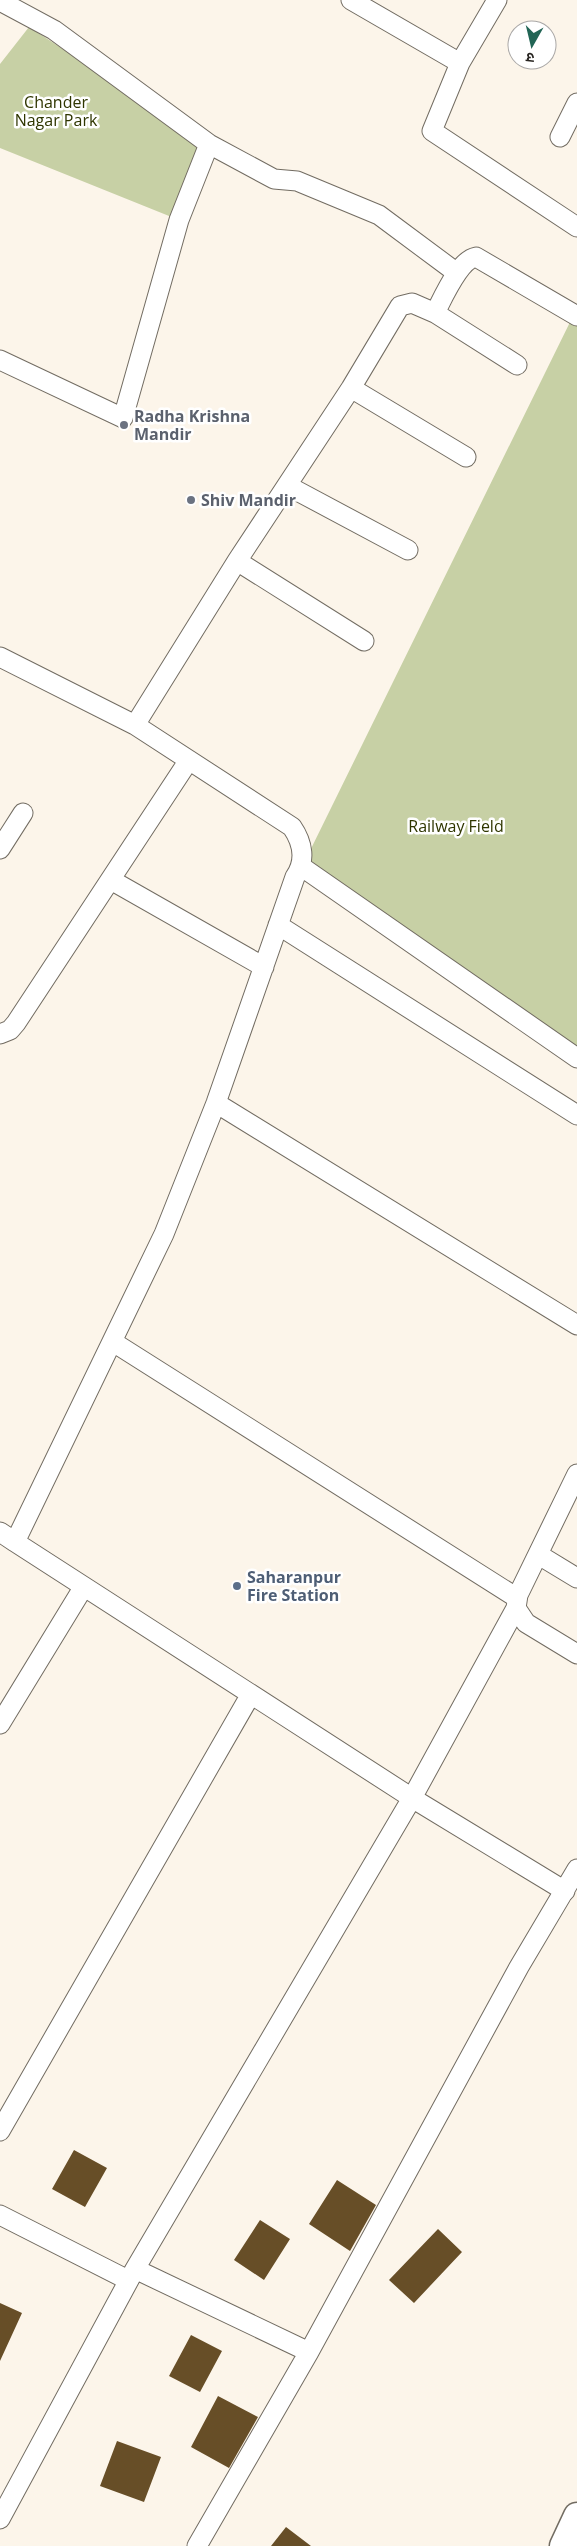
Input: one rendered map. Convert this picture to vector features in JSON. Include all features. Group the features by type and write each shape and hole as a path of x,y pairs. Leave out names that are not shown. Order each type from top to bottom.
{"street":[{"path":"351,0 460,63"},
{"path":"497,0 460,63 433,125 434,134 577,227"},
{"path":"0,2 54,30 209,144 274,179 297,181 379,215 457,273"},
{"path":"560,137 577,103"},
{"path":"1,364 123,418 179,220 209,144"},
{"path":"435,313 457,273 470,258 481,258 577,316"},
{"path":"135,726 237,561 351,388 400,306 412,303 435,313 518,365"},
{"path":"351,388 466,457"},
{"path":"288,486 408,550"},
{"path":"237,561 364,641"},
{"path":"0,657 135,726 292,827 300,842 302,867 295,877 216,1103 164,1234 113,1342 8,1537 83,1588 412,1798 565,1891"},
{"path":"0,1034 10,1030 16,1023 189,760"},
{"path":"0,849 23,813"},
{"path":"302,867 577,1058"},
{"path":"111,880 264,967"},
{"path":"278,925 577,1115"},
{"path":"216,1103 577,1324"},
{"path":"113,1342 517,1603 526,1622 577,1654"},
{"path":"0,2519 132,2274 412,1798 517,1603 539,1555 572,1501 577,1474"},
{"path":"539,1555 577,1578"},
{"path":"0,1724 83,1588"},
{"path":"0,2131 251,1694"},
{"path":"197,2546 308,2352 519,1967 577,1869"},
{"path":"0,2215 308,2352"},
{"path":"562,2546 577,2516"}],"green space":[{"name":"Chander Nagar Park","path":"29,27 209,144 179,220 0,148 0,64"},
{"name":"Railway Field","path":"574,314 577,316 577,1058 302,867"}],"building":[{"path":"74,2150 107,2168 85,2207 52,2189"},
{"path":"337,2180 376,2205 350,2251 309,2224"},
{"path":"260,2220 290,2239 264,2280 234,2260"},
{"path":"438,2229 462,2252 414,2303 389,2280"},
{"path":"0,2303 22,2313 0,2361"},
{"path":"191,2335 222,2351 200,2392 169,2376"},
{"path":"218,2396 258,2417 229,2468 191,2447"},
{"path":"117,2441 161,2457 144,2502 100,2486"},
{"path":"286,2527 311,2546 271,2546"}],"place":[{"name":"Radha Krishna Mandir","path":"124,425"},
{"name":"Shiv Mandir","path":"191,500"},
{"name":"Saharanpur Fire Station","path":"237,1586"}]}
